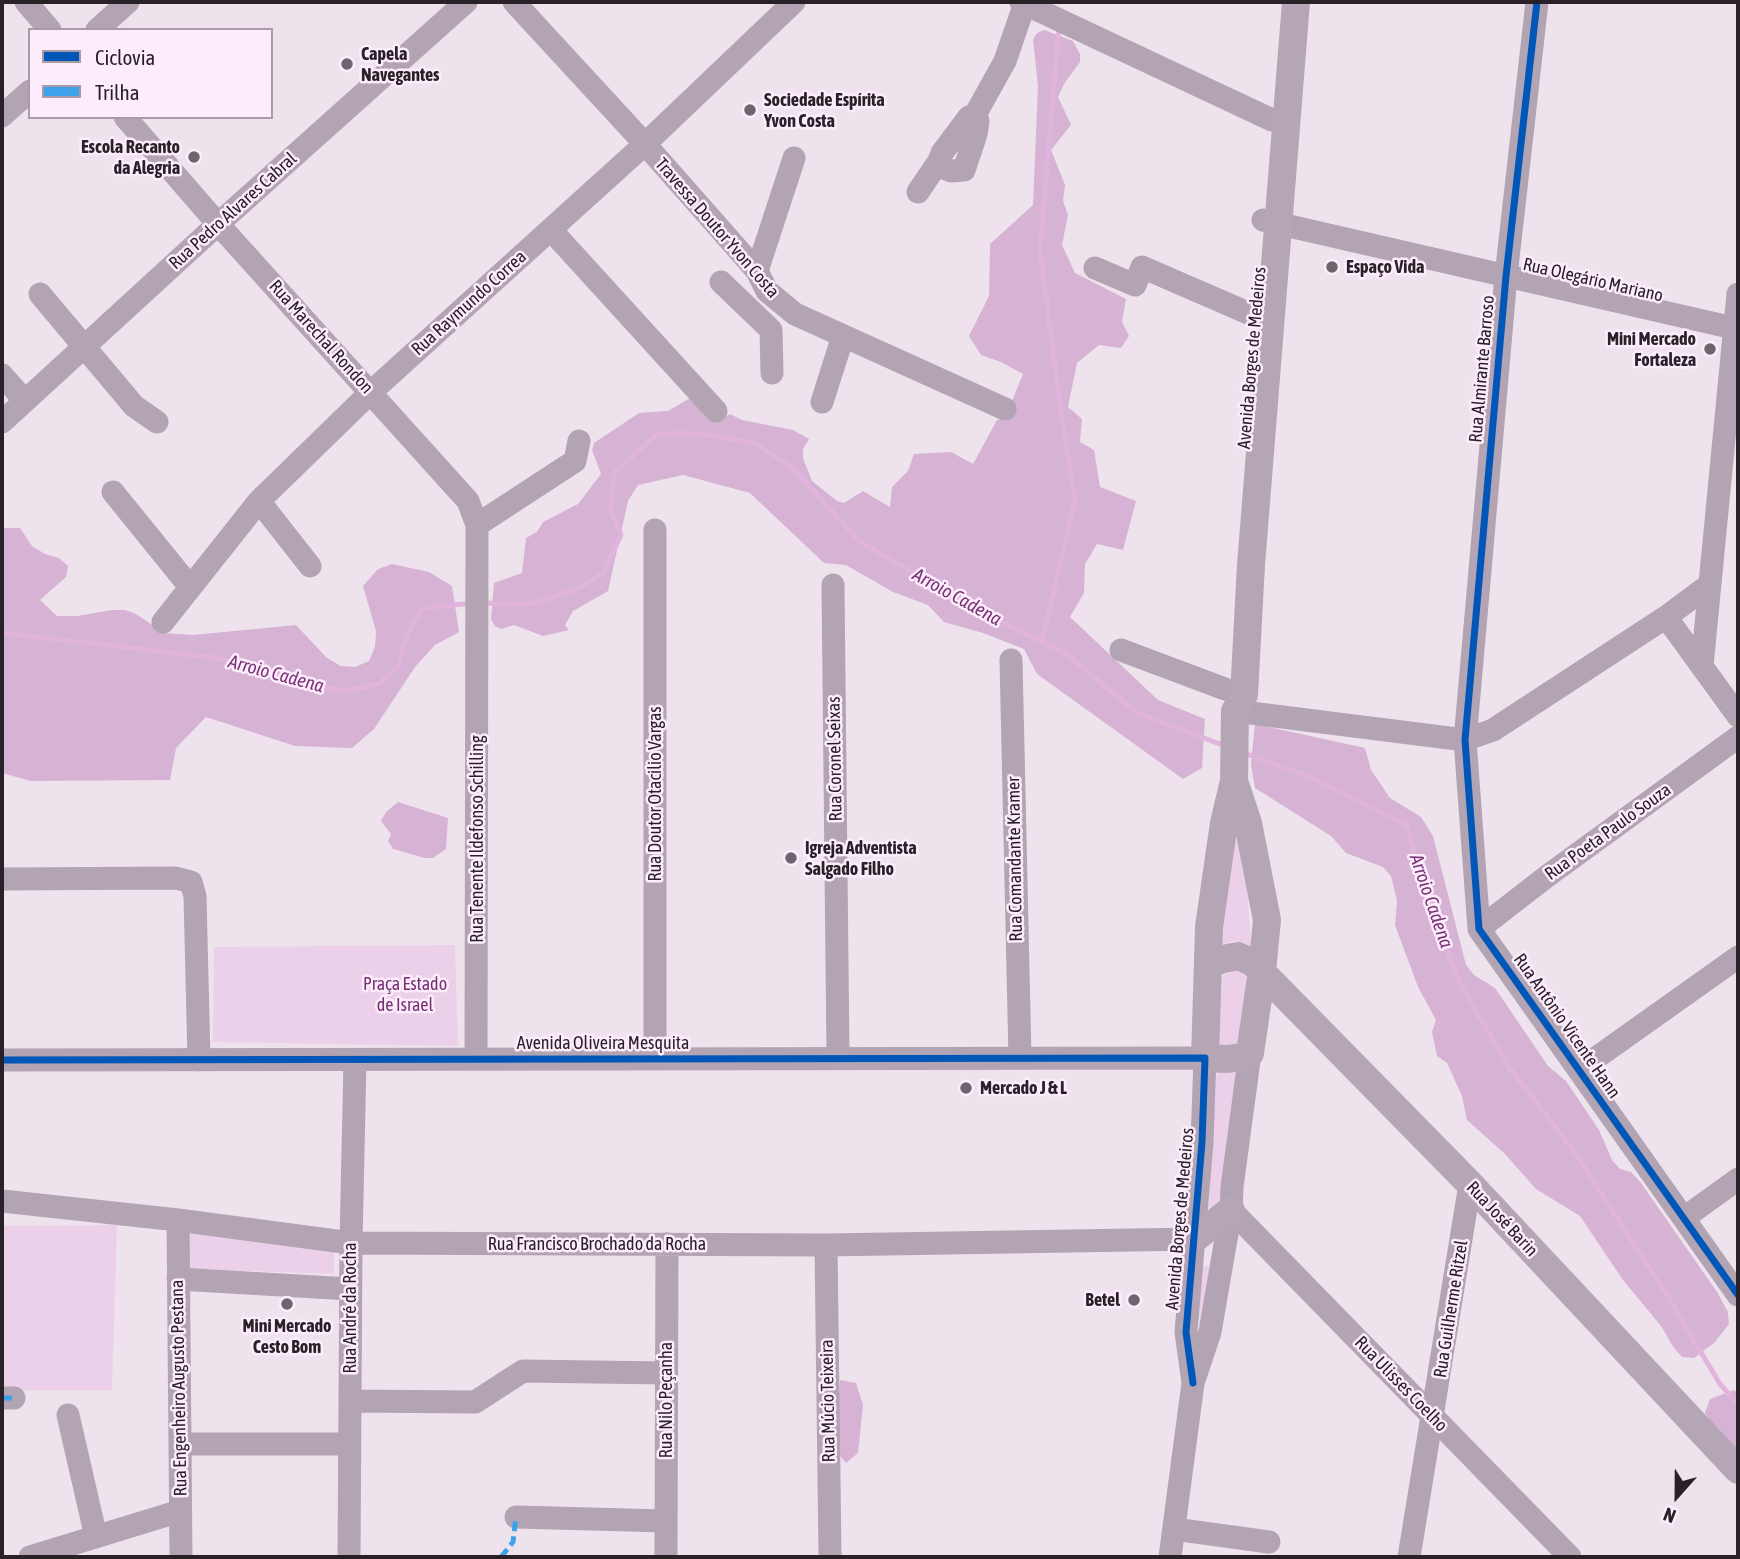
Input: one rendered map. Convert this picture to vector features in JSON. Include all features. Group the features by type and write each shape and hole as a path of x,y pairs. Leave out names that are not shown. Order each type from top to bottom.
{"main road":[{"name":"Avenida Borges de Medeiros","path":"1232,707 1244,695 1270,222 1272,120 1282,2"},
{"name":"Avenida Borges de Medeiros","path":"1205,1058 1209,926 1224,823 1234,780 1232,707 1255,316 1270,222 1296,2"},
{"name":"Avenida Borges de Medeiros","path":"1234,780 1248,823 1267,920 1250,1053"},
{"path":"1208,965 1238,956 1252,961 1262,971"},
{"name":"Rua José Barin","path":"1262,971 1470,1185 1738,1470"},
{"path":"1205,1058 1228,1059 1250,1053"},
{"path":"1194,1239 1231,1210"}],"street":[{"path":"26,2 48,28"},
{"path":"99,28 128,2"},
{"name":"Rua Pedro Alvares Cabral","path":"2,422 466,2"},
{"name":"Travessa Doutor Yvon Costa","path":"514,2 645,144 762,281 795,314 1005,409"},
{"name":"Rua Raymundo Correa","path":"163,622 259,502 371,392 645,144 794,2"},
{"name":"Rua Almirante Barroso","path":"1465,740 1506,276 1537,2"},
{"path":"918,192 942,153 969,117 975,115 1005,61 1023,3 1272,120"},
{"path":"2,116 28,93"},
{"name":"Rua Marechal Rondon","path":"127,119 468,501 477,526 479,574"},
{"path":"751,311 762,281 794,158"},
{"name":"Rua Olegário Mariano","path":"1270,222 1737,329"},
{"path":"551,230 716,411"},
{"path":"1095,268 1135,285 1142,267 1255,316"},
{"path":"721,282 771,330 772,373"},
{"path":"40,294 134,406 157,422"},
{"path":"1702,666 1737,329 1738,294"},
{"path":"822,401 843,336"},
{"path":"2,375 25,401"},
{"path":"477,526 575,461 579,441"},
{"path":"113,492 190,587"},
{"path":"259,502 310,566"},
{"name":"Rua Doutor Otacilio Vargas","path":"654,530 655,1058"},
{"name":"Rua Tenente Ildefonso Schilling","path":"476,1059 479,574"},
{"name":"Rua Coronel Seixas","path":"833,585 838,1058"},
{"path":"1121,650 1232,707 1465,740 1493,730 1666,617 1709,585"},
{"path":"1666,617 1738,716"},
{"name":"Rua Comandante Kramer","path":"1011,660 1020,1058"},
{"name":"Rua Poeta Paulo Souza","path":"1479,929 1738,737"},
{"path":"1465,740 1479,929"},
{"path":"2,879 176,878 191,882 195,896 199,1060"},
{"name":"Rua Antônio Vicente Hann","path":"1479,929 1738,1295"},
{"path":"1578,1070 1738,957"},
{"name":"Avenida Borges de Medeiros","path":"1170,1557 1193,1383 1210,1332 1231,1210 1250,1053"},
{"name":"Avenida Oliveira Mesquita","path":"2,1060 1205,1058"},
{"name":"Avenida Borges de Medeiros","path":"1193,1383 1186,1332 1202,1142 1205,1058"},
{"name":"Rua André da Rocha","path":"349,1557 350,1289 355,1060"},
{"path":"1684,1218 1738,1179"},
{"name":"Rua Guilherme Ritzel","path":"1409,1557 1434,1418 1470,1185"},
{"name":"Rua Francisco Brochado da Rocha","path":"2,1201 351,1243 826,1245 1194,1239"},
{"name":"Rua Ulisses Coelho","path":"1231,1210 1570,1557"},
{"name":"Rua Engenheiro Augusto Pestana","path":"177,1220 181,1557"},
{"name":"Rua Nilo Peçanha","path":"666,1557 667,1244"},
{"name":"Rua Múcio Teixeira","path":"826,1245 830,1557"},
{"path":"178,1279 350,1289"},
{"path":"350,1401 475,1402 523,1371 666,1373"},
{"path":"68,1415 96,1537"},
{"path":"180,1444 349,1444"},
{"path":"30,1557 180,1511"},
{"path":"516,1517 666,1521"},
{"path":"1174,1529 1269,1542"}],"green space":[{"path":"1231,827 1238,827 1247,885 1251,945 1234,941 1221,945"},
{"name":"Praça Estado de Israel","path":"455,945 458,1046 213,1042 214,947"},
{"path":"1231,970 1241,970 1249,982 1241,1043 1221,1050 1216,1042 1219,980"},
{"path":"1217,1067 1238,1069 1222,1202 1208,1211"},
{"path":"117,1225 112,1390 2,1390 2,1226"},
{"path":"189,1232 334,1250 334,1274 189,1269"},
{"path":"1201,1265 1214,1267 1199,1337"}],"shaded area":[{"path":"1044,30 1073,41 1080,54 1080,62 1058,97 1071,125 1051,150 1065,185 1063,201 1068,215 1062,245 1075,273 1126,299 1122,322 1129,336 1121,348 1099,345 1077,363 1068,407 1082,419 1080,442 1094,450 1100,487 1136,501 1123,550 1097,544 1085,564 1084,593 1070,617 1158,700 1205,719 1202,768 1183,779 1037,674 1024,649 944,622 928,605 893,592 846,565 824,563 750,493 683,475 638,485 628,501 608,591 573,611 565,625 569,630 543,636 514,625 501,629 495,626 491,619 494,583 522,573 526,538 537,532 543,522 578,504 601,474 592,450 594,443 639,413 668,411 692,397 721,419 730,414 742,420 793,430 809,439 803,449 803,458 812,481 837,501 844,503 863,491 890,507 892,487 908,471 914,454 951,452 973,464 997,420 1005,418 1023,374 981,355 969,336 989,296 990,244 1033,205 1038,86 1033,39 1037,33"},
{"path":"2,528 20,528 32,546 59,558 68,566 66,577 40,600 57,616 125,610 136,614 164,633 193,635 296,625 327,658 341,666 355,667 369,661 375,647 376,631 363,586 378,569 392,564 429,572 452,586 459,632 435,645 415,667 374,729 352,748 295,746 206,717 176,748 170,780 31,781 2,773"},
{"path":"1255,724 1365,748 1371,770 1390,798 1421,817 1433,836 1466,965 1474,975 1495,988 1548,1066 1566,1081 1599,1130 1612,1160 1620,1169 1631,1172 1641,1183 1728,1312 1729,1324 1714,1343 1694,1358 1682,1357 1674,1348 1661,1326 1623,1280 1580,1216 1536,1189 1505,1154 1467,1120 1462,1096 1447,1063 1437,1056 1432,1032 1436,1020 1418,987 1395,925 1397,901 1391,876 1383,867 1346,853 1331,836 1255,788 1251,764"},
{"path":"398,802 448,818 446,849 433,858 425,858 393,849 388,841 391,834 381,821 386,812"},
{"path":"840,1380 856,1383 863,1405 858,1453 846,1463 835,1450"},
{"path":"1734,1390 1738,1394 1738,1463 1705,1413 1710,1399"}],"waterway":[{"path":"1042,641 1075,500 1040,249 1059,26"},
{"name":"Arroio Cadena","path":"482,603 531,604 575,590 603,573 621,535 611,511 614,473 656,435 703,434 754,443 791,466 859,541 968,605 1065,653 1137,713 1225,746"},
{"name":"Arroio Cadena","path":"2,633 218,658 306,685 345,691 379,684 398,666 408,632 423,608 473,603"},
{"name":"Arroio Cadena","path":"1244,753 1307,776 1407,825 1423,889 1459,982 1508,1066 1573,1150 1665,1292 1720,1384 1738,1404"}],"marked path":[{"path":"2,1398 14,1398"},
{"path":"501,1557 513,1542 516,1517"}],"cycle path":[{"path":"1537,2 1506,276 1465,740 1479,929 1738,1295"},
{"path":"2,1060 1205,1058 1202,1142 1186,1332 1193,1383"}],"place":[{"name":"Capela Navegantes","path":"347,64"},
{"name":"Sociedade Espírita Yvon Costa","path":"750,110"},
{"name":"Escola Recanto da Alegria","path":"194,157"},
{"name":"Espaço Vida","path":"1332,267"},
{"name":"Mini Mercado Fortaleza","path":"1710,349"},
{"name":"Igreja Adventista Salgado Filho","path":"791,858"},
{"name":"Mercado J & L","path":"966,1088"},
{"name":"Betel","path":"1134,1300"},
{"name":"Mini Mercado Cesto Bom","path":"287,1304"}]}
